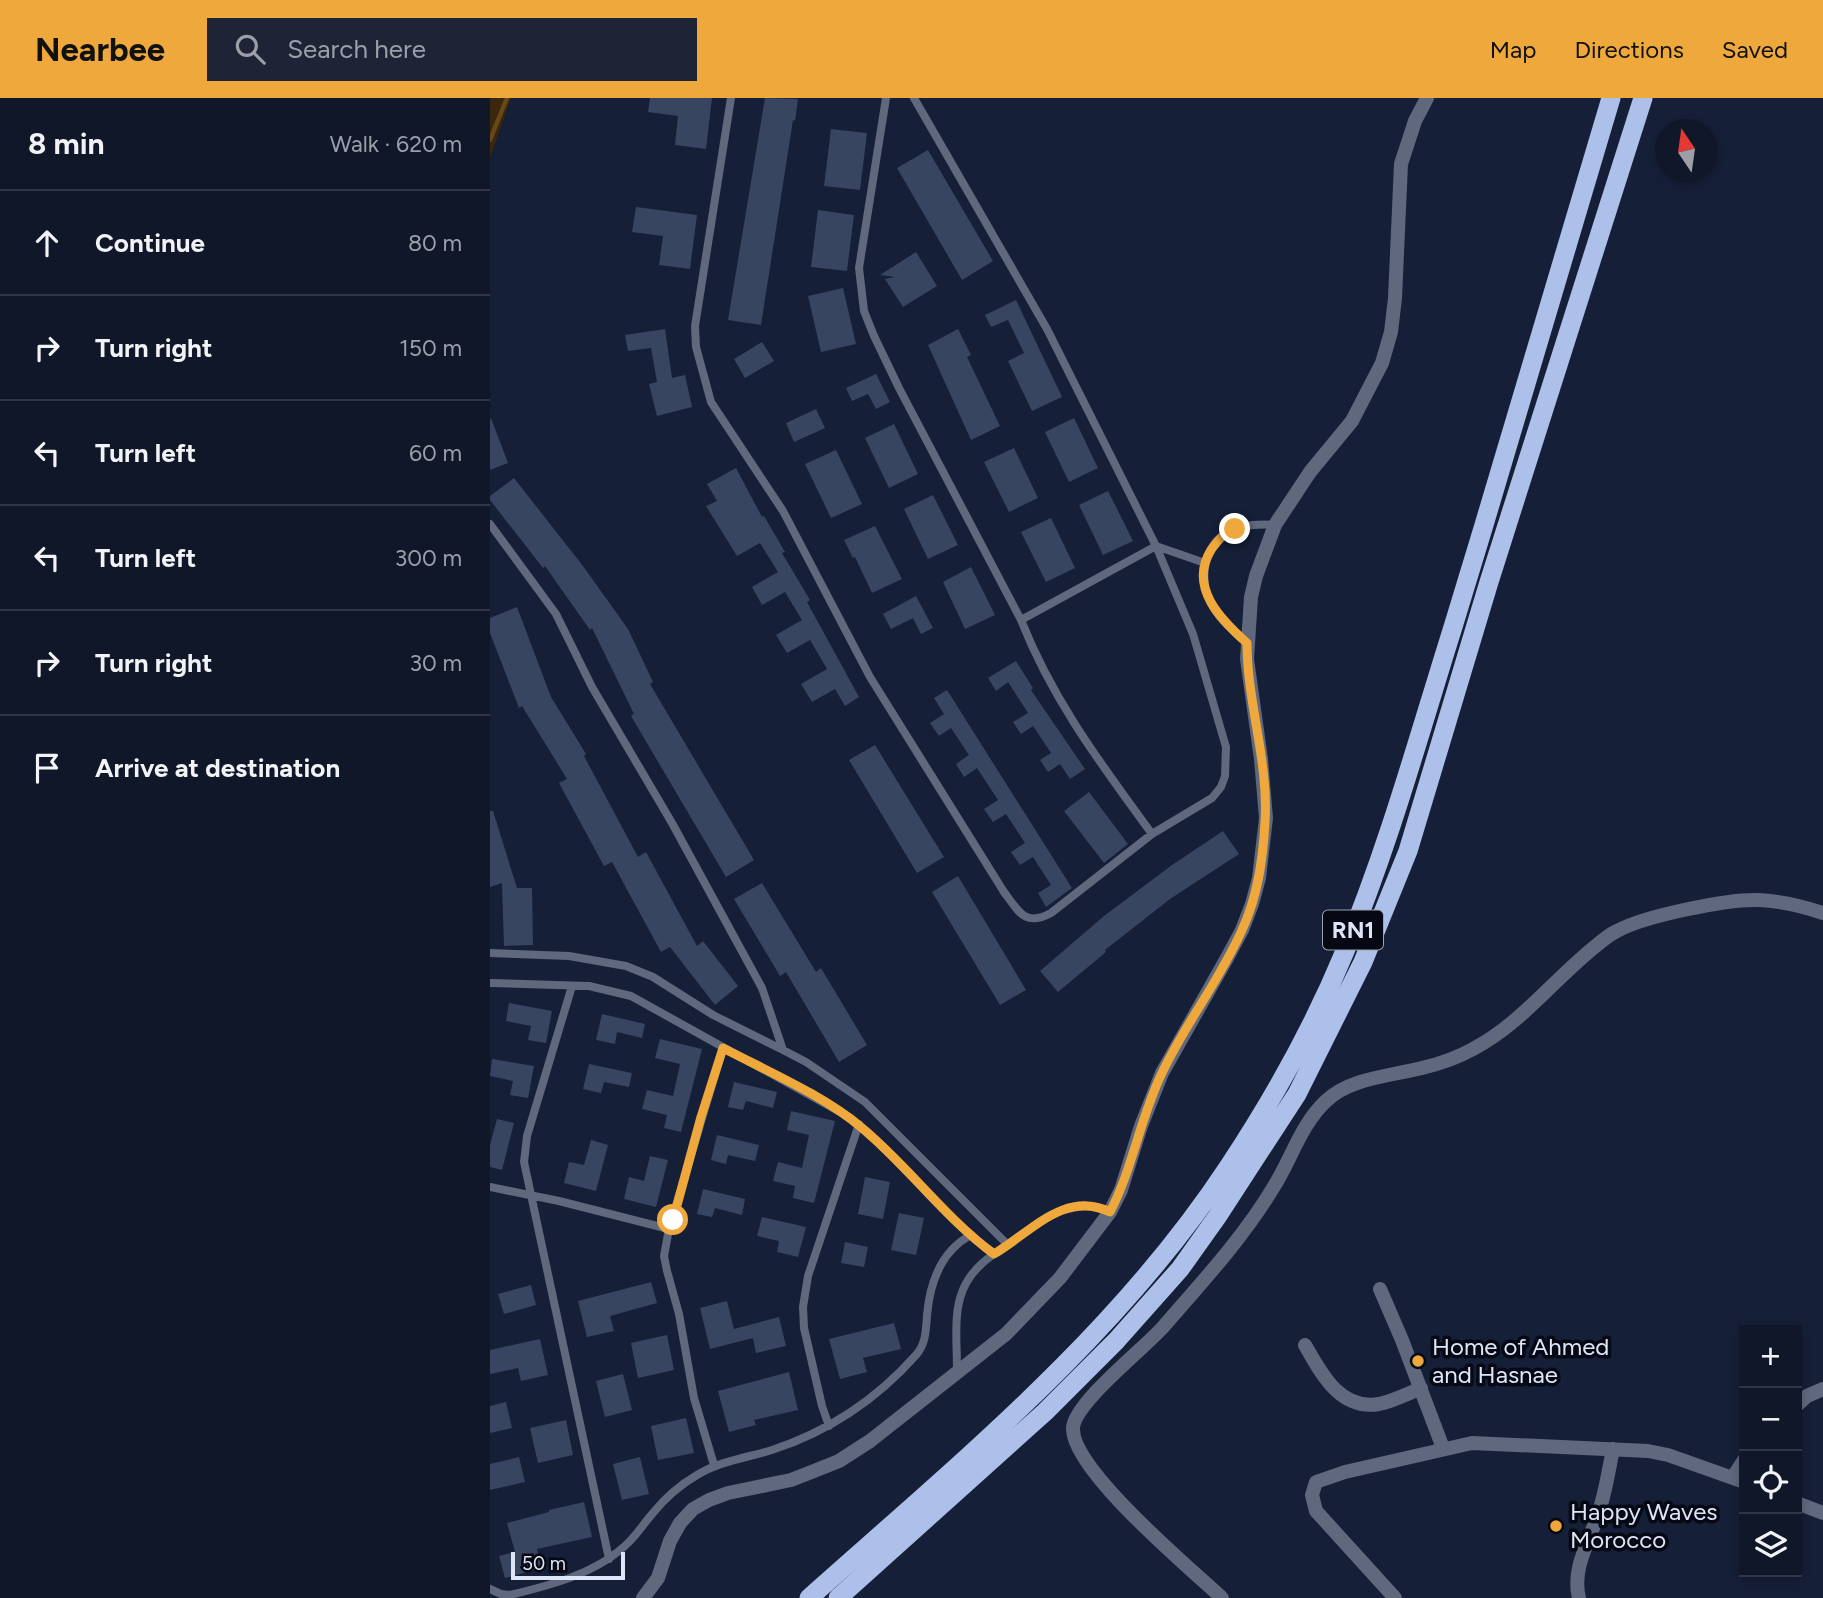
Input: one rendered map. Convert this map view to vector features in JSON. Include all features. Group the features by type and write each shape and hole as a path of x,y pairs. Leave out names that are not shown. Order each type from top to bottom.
{"highway":[{"name":"RN1","path":"809,1598 1073,1358 1133,1293 1185,1228 1227,1168 1307,1035 1345,951 1388,839 1611,98"},
{"name":"RN1","path":"838,1598 1045,1412 1135,1321 1180,1269 1297,1094 1363,962 1408,851 1489,582 1643,98"}],"street":[{"path":"643,1598 657,1578 670,1541 680,1523 693,1509 728,1493 791,1480 839,1461 870,1441 1006,1334 1060,1278 1110,1212 1121,1190 1141,1126 1162,1073 1242,930 1259,878 1266,818 1261,758 1249,681 1247,643 1251,597 1275,525 1310,472 1352,421 1382,363 1391,332 1395,298 1401,164 1415,121 1427,98"},
{"path":"1222,1598 1116,1499 1081,1452 1073,1427 1075,1417 1103,1384 1153,1338 1250,1223 1273,1189 1312,1116 1327,1099 1342,1089 1424,1068 1473,1049 1527,1010 1597,945 1633,923 1739,901 1758,900 1789,904 1823,913"},
{"path":"1380,1289 1443,1448"},
{"path":"1306,1345 1332,1386 1357,1404 1380,1404 1421,1388"},
{"path":"1802,1401 1816,1390 1823,1389"},
{"path":"1395,1598 1316,1511 1312,1489 1322,1478 1472,1443 1613,1449 1668,1455 1739,1480"},
{"path":"1579,1598 1577,1590 1580,1559 1600,1511 1613,1449"},
{"path":"1802,1505 1823,1513"}],"lane":[{"path":"731,98 695,326 696,347 711,401 783,512 870,677 912,748 1004,892 1022,914 1028,919 1034,919 1051,913 1152,834 1212,798 1221,787 1227,761 1226,747 1200,655 1156,546 1047,329 914,98"},
{"path":"886,98 859,268 864,311 899,388 1021,620 1054,693 1080,735 1152,834"},
{"path":"490,524 556,614 592,687 672,823 762,988 783,1050"},
{"path":"1247,643 1220,617 1211,603 1205,587 1205,563 1219,539 1227,532 1257,524 1275,525"},
{"path":"1021,620 1156,546 1205,563"},
{"path":"490,953 569,956 626,966 653,977 713,1015 806,1062 865,1102 1008,1245"},
{"path":"490,983 602,988 631,996 830,1105 859,1125 971,1235 994,1254"},
{"path":"572,986 527,1136 524,1162 609,1559"},
{"path":"714,1465 694,1398 679,1314 664,1256 669,1229 723,1048"},
{"path":"829,1426 804,1328 803,1307 808,1276 859,1125"},
{"path":"490,1187 669,1229"},
{"path":"957,1372 957,1311 961,1291 969,1274 994,1254 1065,1208 1089,1204 1110,1212"},
{"path":"490,1589 501,1594 518,1593 593,1569 632,1539 683,1483 714,1465 794,1442 829,1426 860,1406 922,1348 936,1273 955,1245 971,1235"}],"shaded area":[{"path":"490,98 511,98 490,158"}],"building":[{"path":"650,98 712,98 706,149 675,145 678,116 648,112"},
{"path":"765,98 798,99 761,325 728,320"},
{"path":"831,129 867,133 860,190 824,186"},
{"path":"928,150 993,261 962,280 897,168"},
{"path":"636,207 697,215 690,269 659,265 663,236 632,232"},
{"path":"818,210 854,215 847,271 811,267"},
{"path":"916,252 937,286 903,307 885,279 895,277 880,275"},
{"path":"843,288 856,344 821,352 808,296"},
{"path":"1016,300 1062,397 1032,411 1008,361 1024,353 1008,320 991,327 985,315"},
{"path":"665,329 672,378 685,375 692,407 657,416 649,384 657,382 651,348 628,351 625,335"},
{"path":"958,329 971,355 967,357 1000,426 971,440 928,345"},
{"path":"762,342 774,361 745,378 734,359"},
{"path":"876,374 890,402 876,409 868,394 852,401 846,388"},
{"path":"816,409 825,428 794,442 786,423"},
{"path":"1074,418 1098,468 1069,482 1045,432"},
{"path":"490,419 508,463 490,470"},
{"path":"894,424 918,474 889,488 865,438"},
{"path":"1014,448 1038,498 1009,512 984,462"},
{"path":"836,450 862,504 831,518 805,464"},
{"path":"736,468 762,517 764,516 785,552 782,553 810,600 807,602 859,697 845,706 835,689 812,702 801,684 827,669 810,640 787,653 776,635 802,620 785,592 762,605 752,587 778,572 760,543 737,556 706,506 717,501 707,484"},
{"path":"514,478 628,629 653,682 650,684 754,860 726,877 631,716 634,714 592,628 590,630 545,566 543,568 490,500 490,496"},
{"path":"1108,491 1133,541 1103,555 1079,505"},
{"path":"933,495 958,545 928,559 904,509"},
{"path":"1051,518 1075,568 1046,582 1021,532"},
{"path":"875,526 902,579 872,593 844,540"},
{"path":"971,567 995,615 965,629 943,582"},
{"path":"916,596 933,628 921,634 913,618 891,629 883,614"},
{"path":"517,607 551,697 586,754 584,756 638,857 646,852 697,946 703,941 738,986 715,1005 670,947 661,952 612,862 604,866 559,783 567,779 522,706 519,708 490,633 490,618"},
{"path":"1016,661 1033,688 1031,690 1085,769 1070,779 1060,764 1048,772 1040,760 1051,753 1033,726 1021,734 1013,722 1028,713 1008,682 996,691 988,678"},
{"path":"947,690 1072,888 1046,907 1038,893 1051,885 1033,857 1020,865 1011,852 1025,843 1006,814 993,822 984,809 998,800 977,768 964,777 956,764 969,755 951,728 939,736 930,723 944,714 934,698"},
{"path":"875,745 944,857 917,873 849,760"},
{"path":"1089,792 1128,844 1104,863 1064,811"},
{"path":"490,811 493,811 517,888 532,888 533,945 504,946 502,883 490,887"},
{"path":"1223,831 1239,854 1170,899 1105,950 1106,952 1058,992 1040,971 1104,916"},
{"path":"958,876 1026,990 1000,1005 932,892"},
{"path":"762,883 816,972 821,968 867,1045 839,1062 786,972 780,976 734,899"},
{"path":"509,1003 552,1011 546,1043 528,1040 531,1026 506,1021"},
{"path":"602,1014 645,1024 642,1038 617,1032 615,1044 596,1040"},
{"path":"660,1039 702,1049 681,1132 664,1128 667,1115 642,1109 647,1090 673,1096 680,1064 655,1058"},
{"path":"492,1059 534,1066 528,1098 510,1095 513,1081 490,1076"},
{"path":"589,1064 632,1073 629,1087 604,1082 601,1093 583,1089"},
{"path":"734,1082 777,1092 773,1108 746,1101 743,1110 728,1107"},
{"path":"791,1111 835,1121 814,1203 793,1198 795,1186 773,1181 778,1162 802,1168 809,1135 787,1130"},
{"path":"497,1119 514,1123 502,1170 490,1167 490,1145"},
{"path":"717,1135 759,1145 755,1161 728,1155 726,1164 711,1160"},
{"path":"591,1140 608,1145 596,1191 564,1183 569,1162 584,1165"},
{"path":"650,1156 668,1160 656,1207 624,1199 629,1177 644,1181"},
{"path":"865,1177 890,1182 883,1219 858,1214"},
{"path":"703,1189 745,1199 742,1215 715,1208 712,1217 697,1214"},
{"path":"899,1213 924,1218 916,1255 891,1250"},
{"path":"762,1217 806,1227 798,1257 777,1252 779,1241 757,1236"},
{"path":"845,1242 868,1247 864,1267 841,1263"},
{"path":"651,1282 657,1303 610,1316 614,1331 587,1337 578,1301"},
{"path":"531,1285 536,1305 504,1314 498,1294"},
{"path":"727,1301 734,1329 779,1317 786,1346 756,1353 753,1338 710,1349 700,1308"},
{"path":"894,1323 901,1349 863,1358 867,1372 840,1379 829,1339"},
{"path":"667,1335 674,1370 638,1378 631,1343"},
{"path":"540,1339 548,1375 521,1381 518,1368 490,1374 490,1350"},
{"path":"789,1372 798,1410 754,1420 756,1425 729,1432 718,1391"},
{"path":"623,1374 632,1410 605,1417 596,1381"},
{"path":"506,1402 512,1428 490,1433 490,1406"},
{"path":"686,1418 694,1453 658,1460 651,1426"},
{"path":"566,1420 573,1455 538,1463 530,1428"},
{"path":"519,1457 525,1482 490,1490 490,1464"},
{"path":"640,1457 649,1494 622,1500 613,1464"},
{"path":"584,1502 592,1537 537,1549 542,1568 505,1578 499,1556 515,1552 507,1523"}],"waterway":[{"path":"490,140 507,98"}],"place":[{"name":"Home of Ahmed and Hasnae","path":"1418,1361"},
{"name":"Happy Waves Morocco","path":"1556,1526"}],"route":[{"path":"673,1220 723,1048 849,1117 994,1254 1065,1208 1089,1204 1110,1212 1121,1190 1141,1126 1162,1073 1242,930 1259,878 1266,818 1247,643 1220,617 1211,603 1203,575 1205,563 1219,539 1235,529"}]}
